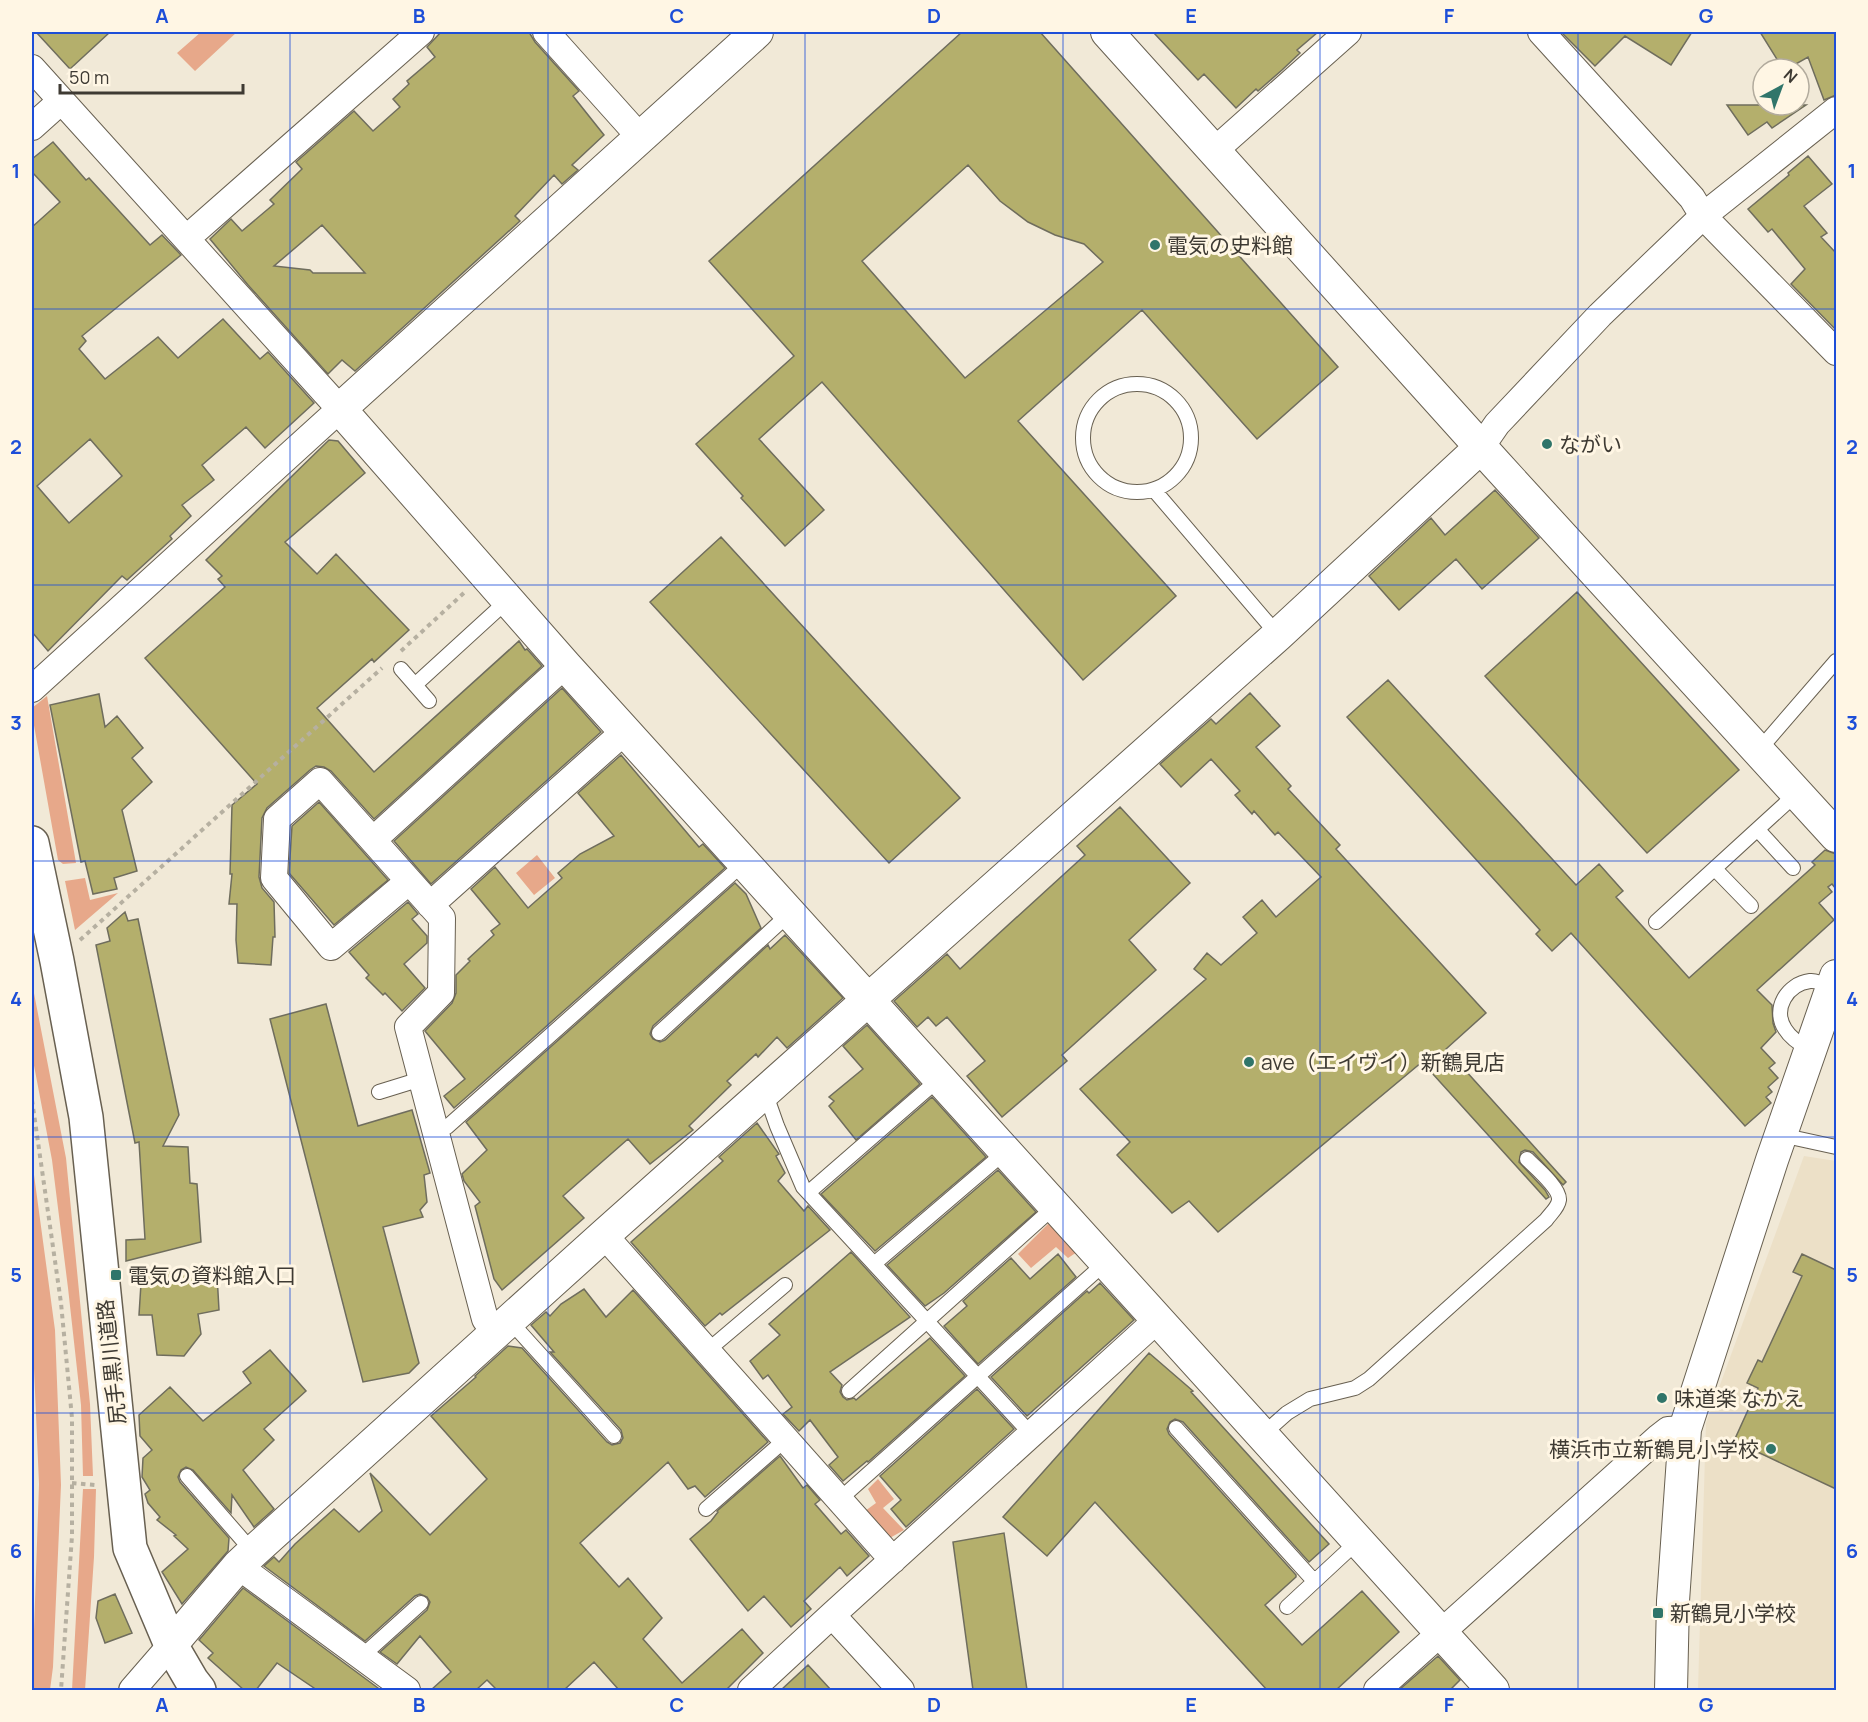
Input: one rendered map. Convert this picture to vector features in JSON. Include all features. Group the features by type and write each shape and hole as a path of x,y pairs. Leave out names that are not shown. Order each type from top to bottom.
{"main road":[{"name":"尻手黒川道路","path":"32,843 86,1117 129,1548 171,1646 199,1690"}],"street":[{"path":"188,238 421,32"},
{"path":"546,32 640,137"},
{"path":"32,689 757,32"},
{"path":"1107,32 1836,836"},
{"path":"1214,151 1348,32"},
{"path":"1541,32 1692,198 1703,216 1836,352"},
{"path":"32,68 188,238 565,665 789,914 1493,1690"},
{"path":"32,127 61,101"},
{"path":"132,1690 246,1559 603,1235 1278,635 1481,447 1497,424 1600,315 1703,216 1836,110"},
{"path":"373,840 565,665"},
{"path":"430,905 626,731"},
{"path":"408,882 331,948 274,878 277,819 320,781 442,918 441,993 408,1027 485,1319 502,1326"},
{"path":"1671,1690 1673,1601 1685,1429 1834,982"},
{"path":"603,1235 893,1560"},
{"path":"751,1690 1157,1320"},
{"path":"1377,1690 1659,1437 1668,1430 1685,1429"},
{"path":"246,1559 361,1657 407,1690"},
{"path":"832,1615 901,1690"}],"lane":[{"path":"1134,384 1153,386 1170,394 1183,408 1190,426 1191,445 1186,463 1174,478 1154,490 1135,493 1116,489 1100,479 1088,464 1082,446 1086,417 1096,401 1115,388 1134,384"},
{"path":"1154,490 1278,635"},
{"path":"416,684 508,600"},
{"path":"1760,750 1836,662"},
{"path":"394,666 416,684 429,701"},
{"path":"1656,922 1796,794"},
{"path":"1758,830 1793,868"},
{"path":"435,1130 447,1128 744,863"},
{"path":"1715,869 1751,906"},
{"path":"660,1033 789,914"},
{"path":"1810,1050 1798,1043 1784,1029 1780,1009 1785,994 1798,985 1812,980 1834,982"},
{"path":"379,1092 421,1079"},
{"path":"809,1192 939,1079"},
{"path":"765,1092 803,1187 1031,1434"},
{"path":"1781,1136 1836,1147"},
{"path":"874,1264 1005,1152"},
{"path":"1261,1436 1287,1413 1310,1399 1336,1394 1362,1384 1399,1344 1486,1265 1529,1227 1556,1208 1559,1199 1557,1190 1527,1159"},
{"path":"849,1391 1054,1207"},
{"path":"840,1499 1105,1263"},
{"path":"707,1351 785,1286"},
{"path":"502,1326 614,1436"},
{"path":"1176,1428 1314,1581"},
{"path":"706,1509 786,1439"},
{"path":"187,1476 246,1559"},
{"path":"1287,1607 1357,1542"},
{"path":"361,1657 421,1603"}],"path":[{"path":"396,654 485,574"},
{"path":"57,961 394,666"},
{"path":"32,1100 61,1303 72,1418 72,1536 61,1690"}],"shaded area":[{"path":"201,32 237,32 195,71 177,53"},
{"path":"47,696 76,863 63,864 58,860 32,714 32,708"},
{"path":"537,855 555,878 534,895 516,873"},
{"path":"85,878 90,900 118,893 75,930 65,881"},
{"path":"32,983 66,1158 90,1404 93,1476 83,1476 81,1405 68,1288 52,1160 32,1055"},
{"name":"横浜市立新鶴見小学校","path":"1804,1156 1836,1161 1836,1690 1698,1690 1706,1423"},
{"path":"32,1160 55,1330 61,1485 50,1690 32,1690 39,1484 32,1322"},
{"path":"1049,1223 1077,1252 1068,1258 1056,1247 1031,1268 1018,1254"},
{"path":"878,1479 894,1499 883,1508 904,1530 888,1539 865,1511 876,1503 868,1489"},
{"path":"83,1489 96,1489 94,1557 85,1690 72,1690"}],"building":[{"path":"36,32 110,32 70,69"},
{"path":"441,32 529,32 535,42 579,91 573,96 604,135 572,165 578,170 562,184 554,175 515,216 520,221 355,371 342,360 328,374 210,239 231,219 242,231 274,204 270,200 302,169 296,162 354,111 373,131 400,107 393,99 409,84 407,81 435,57 427,47","holes":["322,225 365,273 313,273 310,270 274,266"]},
{"path":"962,32 1040,32 1338,367 1257,439 1142,310 1018,421 1176,596 1083,680 822,382 759,439 824,510 785,546 741,498 743,496 696,444 794,356 709,261","holes":["968,165 1000,201 1028,222 1055,235 1084,244 1103,262 965,378 862,261"]},
{"path":"1153,32 1318,32 1297,50 1300,53 1282,70 1258,91 1256,89 1236,108 1204,74 1198,80"},
{"path":"1561,32 1692,32 1671,65 1625,36 1595,66"},
{"path":"1760,32 1836,32 1836,95 1824,100 1811,65 1811,57 1776,57"},
{"path":"1727,105 1751,105 1751,117 1788,117 1772,128 1767,122 1748,135"},
{"path":"53,142 86,180 89,178 150,245 162,235 181,255 82,336 86,341 79,349 105,379 158,337 178,358 223,319 260,359 268,352 314,403 265,448 246,427 202,465 214,480 182,505 191,516 170,536 172,539 127,580 122,576 48,651 32,632 32,227 60,202 32,172 32,159","holes":["90,439 122,476 69,523 37,486"]},
{"path":"1808,156 1832,184 1804,206 1827,233 1821,237 1836,253 1836,330 1791,284 1805,269 1772,229 1768,232 1748,209"},
{"path":"329,440 338,441 365,473 285,542 317,574 336,554 409,630 374,662 372,659 317,708 374,772 519,641 542,666 374,819 331,771 316,766 267,808 262,818 259,877 262,888 274,902 275,937 273,937 271,965 238,963 237,904 229,904 232,874 230,874 232,805 257,784 145,658 225,587 218,579 222,576 206,560"},
{"path":"1495,490 1539,538 1482,589 1456,559 1399,610 1369,576 1431,518 1445,535"},
{"path":"721,537 960,798 889,863 650,602"},
{"path":"1577,592 1739,770 1647,853 1485,676"},
{"path":"1388,680 1576,885 1599,864 1623,891 1616,897 1689,978 1815,865 1812,862 1825,850 1836,854 1836,889 1832,884 1828,887 1832,892 1819,903 1834,920 1757,990 1772,1005 1776,1032 1761,1048 1775,1063 1769,1068 1778,1078 1768,1087 1772,1092 1766,1097 1771,1103 1745,1126 1571,933 1552,951 1536,934 1540,930 1347,717"},
{"path":"562,688 601,732 431,884 394,841"},
{"path":"1250,693 1280,726 1256,747 1291,786 1288,789 1340,845 1336,849 1486,1013 1446,1049 1566,1182 1563,1185 1533,1152 1525,1150 1521,1152 1519,1162 1545,1190 1549,1197 1546,1199 1422,1062 1218,1232 1189,1201 1172,1213 1117,1155 1130,1142 1080,1089 1206,979 1194,969 1207,953 1221,965 1257,933 1243,917 1262,900 1276,917 1321,877 1278,832 1275,835 1254,811 1252,814 1235,795 1240,791 1211,759 1181,787 1160,764 1211,719 1216,724"},
{"path":"99,694 105,727 117,716 143,748 132,758 152,782 122,810 137,871 114,878 117,889 93,894 85,861 81,862 50,705"},
{"path":"621,755 699,847 703,844 725,868 454,1108 444,1096 465,1079 425,1031 452,1003 456,993 456,975 470,961 468,959 494,935 491,931 500,924 471,889 495,867 528,908 562,878 558,873 580,854 614,836 578,793"},
{"path":"319,802 388,880 334,925 289,873 292,826"},
{"path":"1120,807 1190,883 1129,940 1156,970 1062,1055 1067,1061 1002,1117 967,1076 985,1061 947,1017 936,1026 928,1017 917,1027 894,1001 947,954 960,969 1085,855 1077,846"},
{"path":"735,883 746,894 761,928 653,1026 650,1034 653,1039 660,1042 665,1040 768,945 770,949 785,935 843,998 787,1048 777,1037 758,1057 756,1054 727,1081 731,1085 689,1126 693,1130 650,1164 628,1139 563,1196 584,1218 502,1290 494,1279 475,1206 480,1202 464,1181 462,1174 487,1150 466,1122"},
{"path":"408,902 418,914 412,919 427,936 427,943 404,964 425,988 402,1011 366,978 369,975 349,952"},
{"path":"125,912 128,921 138,919 179,1115 163,1146 188,1147 190,1183 197,1184 201,1242 126,1261 126,1240 145,1239 139,1142 135,1143 96,945 110,941 107,928"},
{"path":"326,1004 358,1126 412,1110 430,1173 424,1175 427,1202 420,1210 423,1217 383,1227 419,1363 409,1373 363,1382 270,1019"},
{"path":"867,1025 920,1084 856,1140 829,1106 834,1101 829,1097 863,1069 843,1046"},
{"path":"932,1097 986,1157 875,1251 821,1194"},
{"path":"757,1123 779,1154 776,1156 785,1173 778,1181 804,1211 808,1206 830,1230 705,1326 631,1242 723,1161 719,1157"},
{"path":"998,1170 1036,1212 944,1293 925,1306 887,1265"},
{"path":"851,1252 910,1317 830,1372 842,1385 840,1392 843,1397 847,1400 854,1398 856,1400 930,1338 965,1376 868,1462 843,1481 829,1465 838,1457 810,1420 799,1431 783,1414 792,1407 768,1375 763,1379 750,1361 780,1335 769,1324"},
{"path":"1058,1254 1076,1277 978,1364 944,1326 967,1306 963,1301 1011,1258 1030,1279"},
{"path":"1802,1254 1836,1270 1836,1489 1734,1441 1758,1388 1747,1383 1758,1360 1762,1362 1802,1276 1793,1272"},
{"path":"142,1268 217,1275 219,1310 198,1314 201,1334 184,1356 157,1355 152,1315 139,1315"},
{"path":"1100,1283 1134,1320 1027,1416 991,1377 1087,1291 1089,1293"},
{"path":"584,1289 606,1317 633,1290 768,1442 705,1497 695,1486 688,1489 668,1462 580,1543 619,1587 628,1578 662,1618 643,1639 682,1683 742,1629 763,1653 726,1690 619,1690 594,1662 564,1690 497,1690 487,1680 476,1690 431,1690 451,1672 420,1636 397,1664 380,1652 427,1610 430,1602 427,1597 420,1594 415,1596 365,1641 264,1566 274,1557 279,1562 295,1544 334,1509 359,1532 382,1511 370,1473 430,1535 487,1479 431,1416 508,1346 522,1348 607,1442 612,1445 620,1443 623,1438 621,1430 550,1352 554,1352 531,1325 546,1312 550,1316 561,1304"},
{"path":"270,1350 306,1391 264,1429 274,1440 243,1470 274,1509 254,1527 232,1495 231,1513 193,1470 186,1467 181,1470 178,1477 180,1482 229,1538 228,1551 182,1604 162,1572 188,1549 174,1536 176,1535 157,1520 160,1517 148,1503 145,1494 150,1490 142,1477 143,1458 152,1450 140,1436 139,1415 170,1387 203,1421 251,1383 243,1372"},
{"path":"1149,1353 1193,1391 1191,1392 1329,1544 1309,1562 1183,1422 1175,1419 1170,1422 1167,1429 1169,1434 1296,1575 1265,1605 1302,1645 1362,1591 1399,1632 1336,1690 1267,1690 1095,1502 1047,1556 1003,1517"},
{"path":"977,1389 1014,1429 906,1527 891,1509 901,1500 880,1476"},
{"path":"780,1456 803,1488 807,1485 820,1500 815,1504 841,1534 846,1530 869,1556 847,1576 840,1567 804,1601 811,1609 791,1627 764,1596 748,1611 690,1539 711,1521 717,1511"},
{"path":"1004,1533 1027,1690 973,1690 953,1542"},
{"path":"243,1588 378,1688 376,1690 317,1690 277,1663 256,1690 244,1690 208,1658 213,1653 199,1640"},
{"path":"115,1594 132,1633 105,1643 96,1618 98,1601"},
{"path":"1438,1656 1460,1680 1450,1690 1399,1690"},
{"path":"808,1665 831,1690 781,1690"}],"place":[{"name":"電気の史料館","path":"1155,245"},
{"name":"ながい","path":"1547,444"},
{"name":"ave（エイヴイ）新鶴見店","path":"1249,1062"},
{"name":"電気の資料館入口","path":"116,1275"},
{"name":"味道楽 なかえ","path":"1662,1398"},
{"name":"横浜市立新鶴見小学校","path":"1771,1449"},
{"name":"新鶴見小学校","path":"1658,1613"}]}
